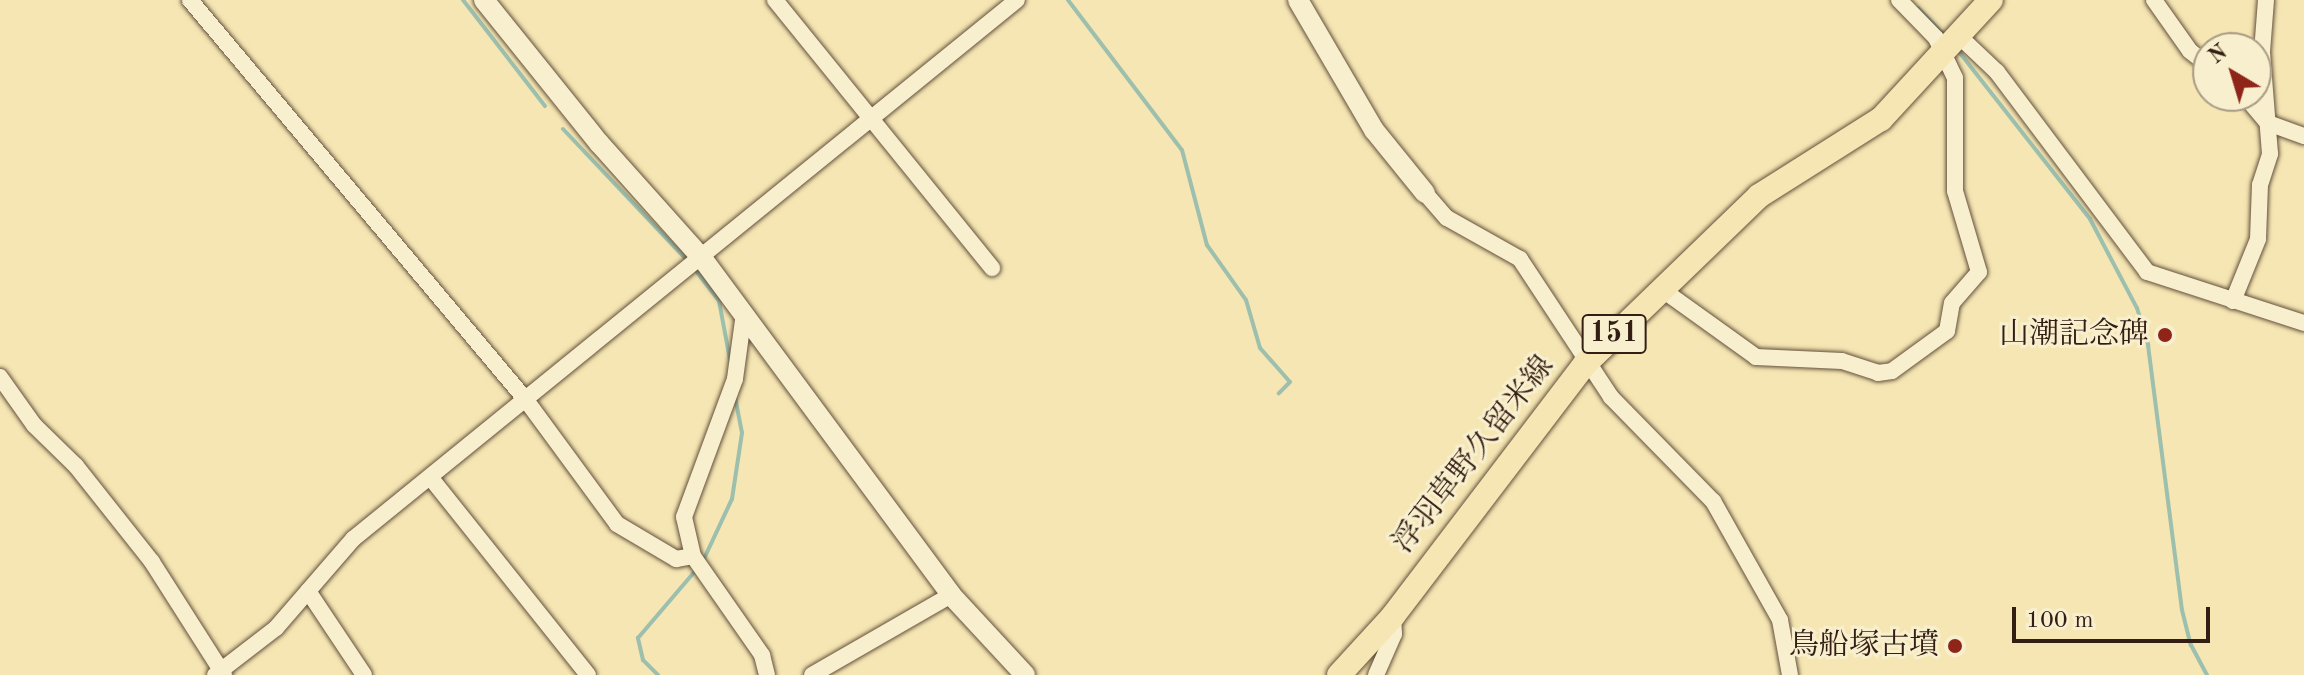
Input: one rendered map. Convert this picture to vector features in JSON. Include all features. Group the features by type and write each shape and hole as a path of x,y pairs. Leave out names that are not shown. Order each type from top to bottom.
{"main road":[{"name":"浮羽草野久留米線","path":"1339,675 1393,616 1585,364 1660,288 1759,196 1881,119 1991,0"}],"street":[{"path":"190,0 526,400 617,524 676,559 698,562"},
{"path":"484,0 695,264 744,313 951,595 1025,675"},
{"path":"775,0 869,123 992,268"},
{"path":"0,377 34,425 76,466 152,562 220,674 276,628 353,539 1017,0"},
{"path":"1298,0 1374,130 1425,193 1447,218 1520,259 1585,364 1713,501 1780,620 1790,675"},
{"path":"1899,0 1997,72 2147,272 2304,323"},
{"path":"2154,0 2192,53"},
{"path":"2233,301 2258,239 2260,185 2270,154 2262,52 2266,0"},
{"path":"1660,288 1756,357 1842,361 1878,373 1892,371 1947,331 1952,303 1979,272 1955,191 1959,110 1954,42"},
{"path":"2259,112 2268,123 2304,136"},
{"path":"744,313 735,379 684,517 698,562 762,655 767,675"},
{"path":"430,477 588,675"},
{"path":"308,591 364,675"},
{"path":"812,675 951,595"},
{"path":"1376,675 1394,634 1393,616"}],"waterway":[{"path":"463,0 545,106"},
{"path":"1068,0 1182,150 1207,245 1246,300 1260,348 1290,382 1279,393"},
{"path":"1918,8 1945,36"},
{"path":"1956,48 2090,219 2137,308 2148,345 2182,610 2191,645 2207,675"},
{"path":"563,129 687,260"},
{"path":"693,267 719,301 730,360"},
{"path":"702,563 732,499 742,433 735,396"},
{"path":"658,675 643,660 638,638 696,570"}],"place":[{"name":"山潮記念碑","path":"2165,335"},
{"name":"鳥船塚古墳","path":"1955,646"}]}
